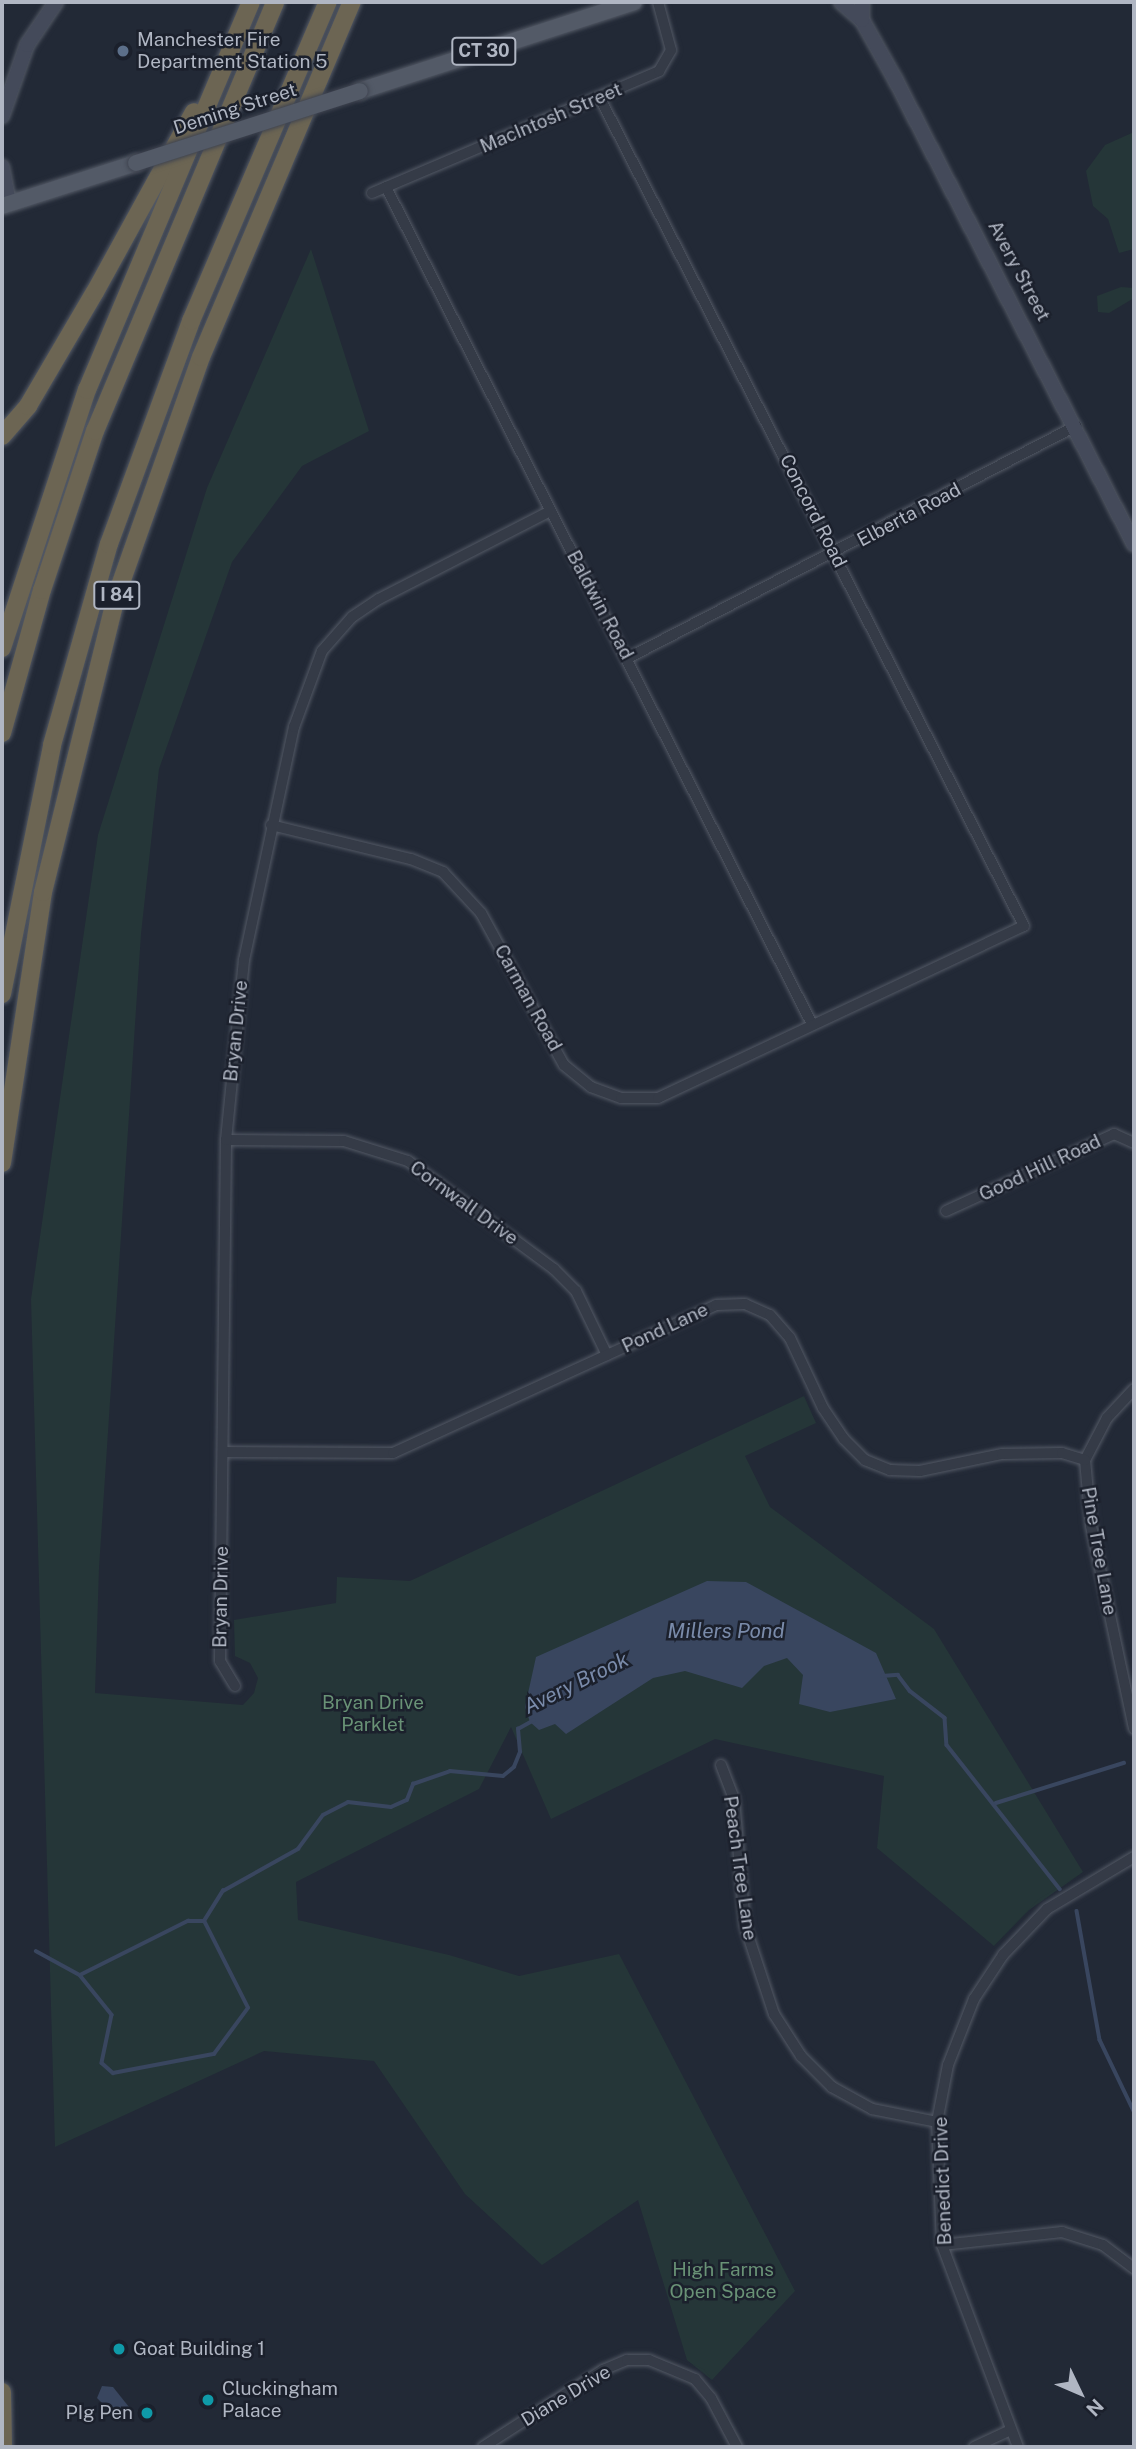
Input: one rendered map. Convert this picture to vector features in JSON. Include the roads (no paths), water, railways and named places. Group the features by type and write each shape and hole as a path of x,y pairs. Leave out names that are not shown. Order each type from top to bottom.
{"highway":[{"path":"2,648 87,390 251,2"},
{"path":"2,733 43,590 95,431 275,2"},
{"path":"2,994 52,745 109,544 191,321 327,2"},
{"name":"I 84","path":"2,1163 43,892 117,594 201,357 352,2"},
{"path":"329,55 365,2"},
{"path":"2,436 34,395 110,267 171,148 223,68"},
{"path":"2,2392 3,2447"}],"main road":[{"path":"2,116 27,45 57,2"},
{"name":"Deming Street","path":"5,205 634,2"},
{"name":"Avery Street","path":"841,2 862,20 1076,426 1134,544"},
{"name":"Avery Street","path":"862,2 862,20"},
{"path":"2,167 5,205"}],"street":[{"name":"MacIntosh Street","path":"372,192 654,74 668,60 671,42 658,2"},
{"name":"Concord Road","path":"600,98 1024,926"},
{"name":"Baldwin Road","path":"386,187 812,1024"},
{"name":"Elberta Road","path":"628,658 835,554 1076,426"},
{"name":"Bryan Drive","path":"235,1686 220,1661 226,1140 244,960 294,727 322,651 352,617 379,599 550,511"},
{"name":"Carman Road","path":"271,825 411,859 443,872 464,889 481,913 564,1065 591,1087 621,1098 658,1098 1024,926"},
{"name":"Good Hill Road","path":"946,1211 1114,1134 1134,1143"},
{"name":"Cornwall Drive","path":"226,1140 344,1141 408,1161 554,1269 576,1292 607,1355"},
{"name":"Pond Lane","path":"223,1452 393,1453 716,1305 745,1304 769,1315 790,1338 823,1408 844,1439 865,1460 890,1469 920,1471 1002,1454 1062,1453 1084,1460"},
{"name":"Pine Tree Lane","path":"1134,1390 1107,1418 1084,1460 1091,1527 1134,1728"},
{"name":"Peach Tree Lane","path":"722,1765 734,1799 745,1926 774,2014 801,2056 832,2087 872,2109 937,2122"},
{"name":"Benedict Drive","path":"1018,2447 1009,2431 942,2245 937,2122 948,2065 974,1999 1003,1955 1047,1909 1134,1857"},
{"path":"942,2245 1062,2232 1102,2245 1134,2268"},
{"name":"Diane Drive","path":"483,2447 603,2370 627,2360 649,2360 695,2379 711,2398 737,2447"},
{"path":"974,2447 1009,2431"}],"water":[{"name":"Millers Pond","path":"707,1581 746,1582 876,1653 896,1699 830,1712 799,1704 803,1675 787,1658 764,1666 742,1688 685,1671 653,1678 566,1734 555,1724 539,1730 530,1722 525,1707 536,1657"},
{"path":"102,2386 113,2387 129,2407 119,2420 97,2398"}],"waterway":[{"name":"Avery Brook","path":"882,1676 898,1675 910,1691 945,1718 947,1745 1060,1889"},
{"name":"Avery Brook","path":"36,1951 80,1975 112,2015 102,2063 113,2073 214,2054 248,2008 204,1921 223,1891 298,1849 323,1815 348,1802 391,1807 407,1800 413,1784 450,1771 503,1776 514,1767 520,1752 518,1729 534,1720"},
{"path":"996,1803 1124,1763"},
{"name":"Avery Brook","path":"1077,1911 1100,2040 1134,2111"},
{"path":"80,1975 188,1921 204,1921"}],"place":[{"name":"Manchester Fire Department Station 5","path":"123,51"},
{"name":"Goat Building 1","path":"119,2349"},
{"name":"Cluckingham Palace","path":"208,2400"},
{"name":"PIg Pen","path":"147,2413"}],"park label":[{"name":"Bryan Drive Parklet","path":"373,1714"},
{"name":"High Farms Open Space","path":"723,2281"}]}
